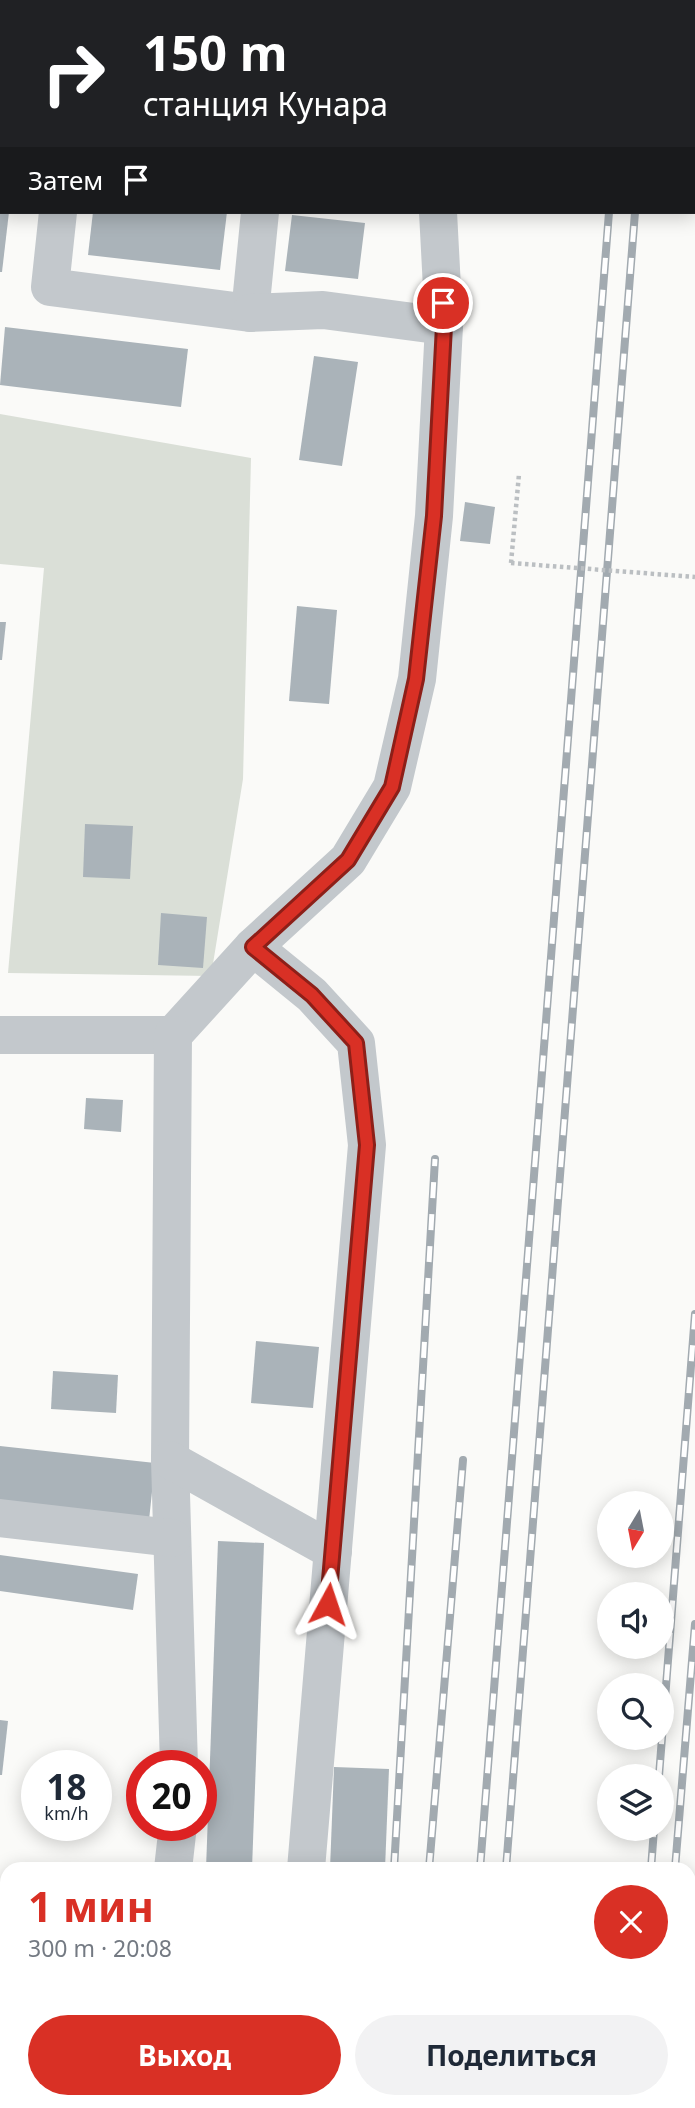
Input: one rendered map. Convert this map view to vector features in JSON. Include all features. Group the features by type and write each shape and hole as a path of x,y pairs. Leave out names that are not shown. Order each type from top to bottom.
{"street":[{"path":"58,214 50,288 250,313 323,310 444,326"},
{"path":"250,313 260,214"},
{"path":"179,1750 170,1460 173,1035 253,947 348,860 392,787 418,665 434,516 444,326 438,214"},
{"path":"253,947 312,995 356,1043 367,1145 307,1862"},
{"path":"0,1035 173,1035"},
{"path":"170,1460 333,1551"},
{"path":"0,1518 172,1538"},
{"path":"174,1862 176,1841"}],"path":[{"path":"519,474 511,563 695,577"}],"shaded area":[{"path":"0,414 251,458 243,779 211,976 8,973 44,568 0,564"}],"building":[{"path":"0,214 9,214 2,272"},
{"path":"93,214 227,214 220,270 88,255"},
{"path":"292,215 365,223 358,279 285,271"},
{"path":"5,327 188,349 181,407 0,385"},
{"path":"314,356 358,362 342,466 299,460"},
{"path":"465,502 495,507 490,544 460,541"},
{"path":"297,606 337,610 329,704 289,701"},
{"path":"0,622 6,622 2,660 0,660"},
{"path":"85,824 133,826 130,879 83,877"},
{"path":"161,913 207,917 203,968 158,965"},
{"path":"86,1098 123,1100 121,1132 84,1129"},
{"path":"256,1341 319,1347 313,1408 251,1403"},
{"path":"53,1371 118,1375 116,1413 51,1409"},
{"path":"0,1446 155,1463 148,1530 0,1513"},
{"path":"218,1541 264,1543 252,1862 206,1862 207,1841 217,1841 217,1750 210,1750"},
{"path":"0,1555 138,1574 133,1610 0,1591"},
{"path":"0,1720 8,1721 2,1775 0,1775"},
{"path":"334,1767 389,1769 385,1862 330,1862"}],"railway":[{"path":"481,1862 609,214"},
{"path":"507,1862 635,214"},
{"path":"394,1862 435,1159"},
{"path":"660,1764 695,1314"},
{"path":"430,1862 463,1460"},
{"path":"676,1862 695,1624"},
{"path":"652,1862 653,1841"}],"route":[{"path":"328,1604 367,1145 356,1043 312,995 253,947 348,860 392,787 416,679 434,516 443,303"}]}
